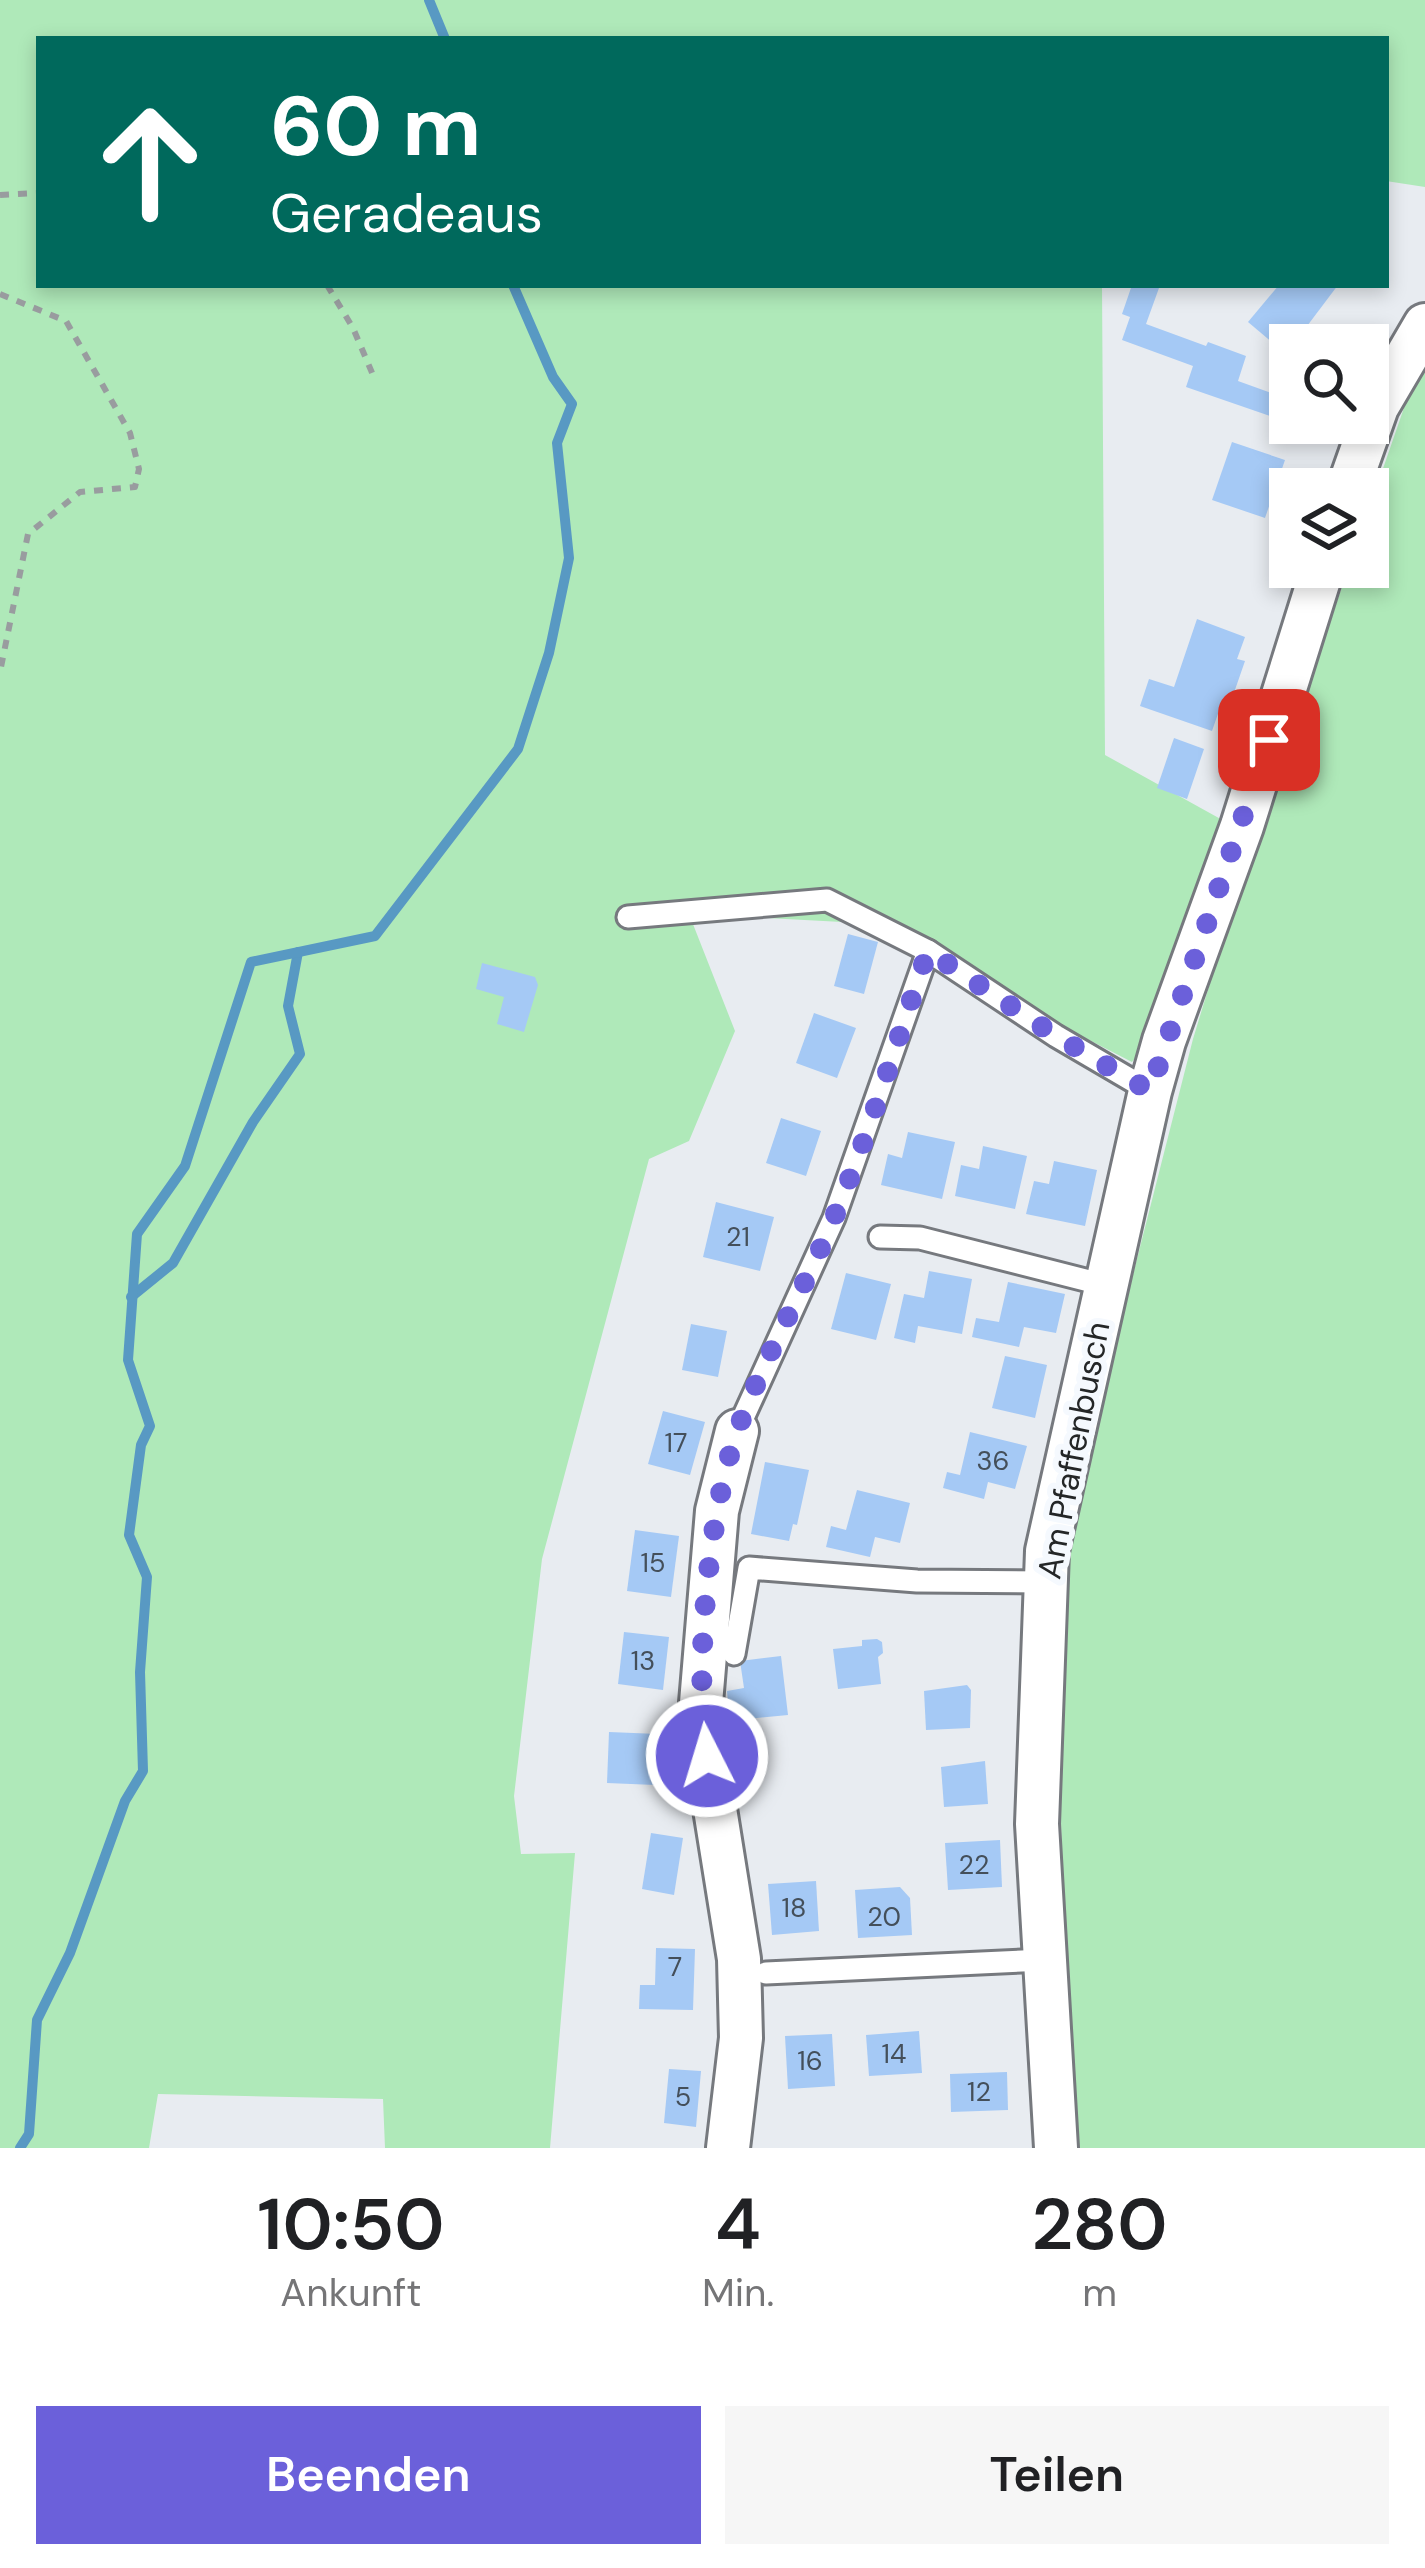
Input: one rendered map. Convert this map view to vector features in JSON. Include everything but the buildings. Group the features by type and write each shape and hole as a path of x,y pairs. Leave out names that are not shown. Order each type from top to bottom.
{"street":[{"path":"1355,468 1377,407 1425,325"},
{"name":"Am Pfaffenbusch","path":"1056,2148 1036,1824 1047,1551 1164,1040 1242,826 1316,588"},
{"path":"728,2148 741,2038 740,1959 700,1715 717,1511 737,1431"}],"lane":[{"path":"628,917 827,900 928,951 1056,1036 1150,1091"},
{"path":"737,1431 834,1218 928,951"},
{"path":"880,1237 920,1238 1105,1285"},
{"path":"734,1654 749,1568 917,1581 1046,1582"},
{"path":"766,1973 1045,1960"}],"path":[{"path":"0,195 36,193"},
{"path":"328,288 353,328 373,375"},
{"path":"0,294 66,321 130,433 139,469 135,487 80,492 28,534 0,672"}],"green space":[{"path":"0,0 1425,0 1425,187 1389,181 1389,36 36,36 36,288 1102,288 1105,755 1226,822 1149,1041 1132,1062 861,923 689,914 735,1031 689,1141 649,1159 542,1559 514,1796 521,1854 575,1853 550,2148 385,2148 383,2099 158,2094 149,2148 0,2148"},
{"path":"1425,347 1425,2148 1076,2148 1057,1699 1070,1522 1193,1039 1255,835 1342,588 1389,588 1389,468 1383,468"}],"waterway":[{"path":"429,0 444,36"},
{"path":"20,2148 29,2134 37,2020 70,1953 125,1801 143,1771 140,1672 147,1577 129,1535 141,1445 150,1426 128,1360 137,1234 185,1166 251,962 375,936 518,749 549,653 569,558 557,443 572,404 553,377 514,288"},
{"path":"131,1297 173,1263 253,1122 300,1054 288,1006 298,952"}],"route":[{"path":"707,1756 700,1715 706,1622 717,1511 737,1431 834,1218 928,951 1056,1036 1150,1091 1269,740"}]}
